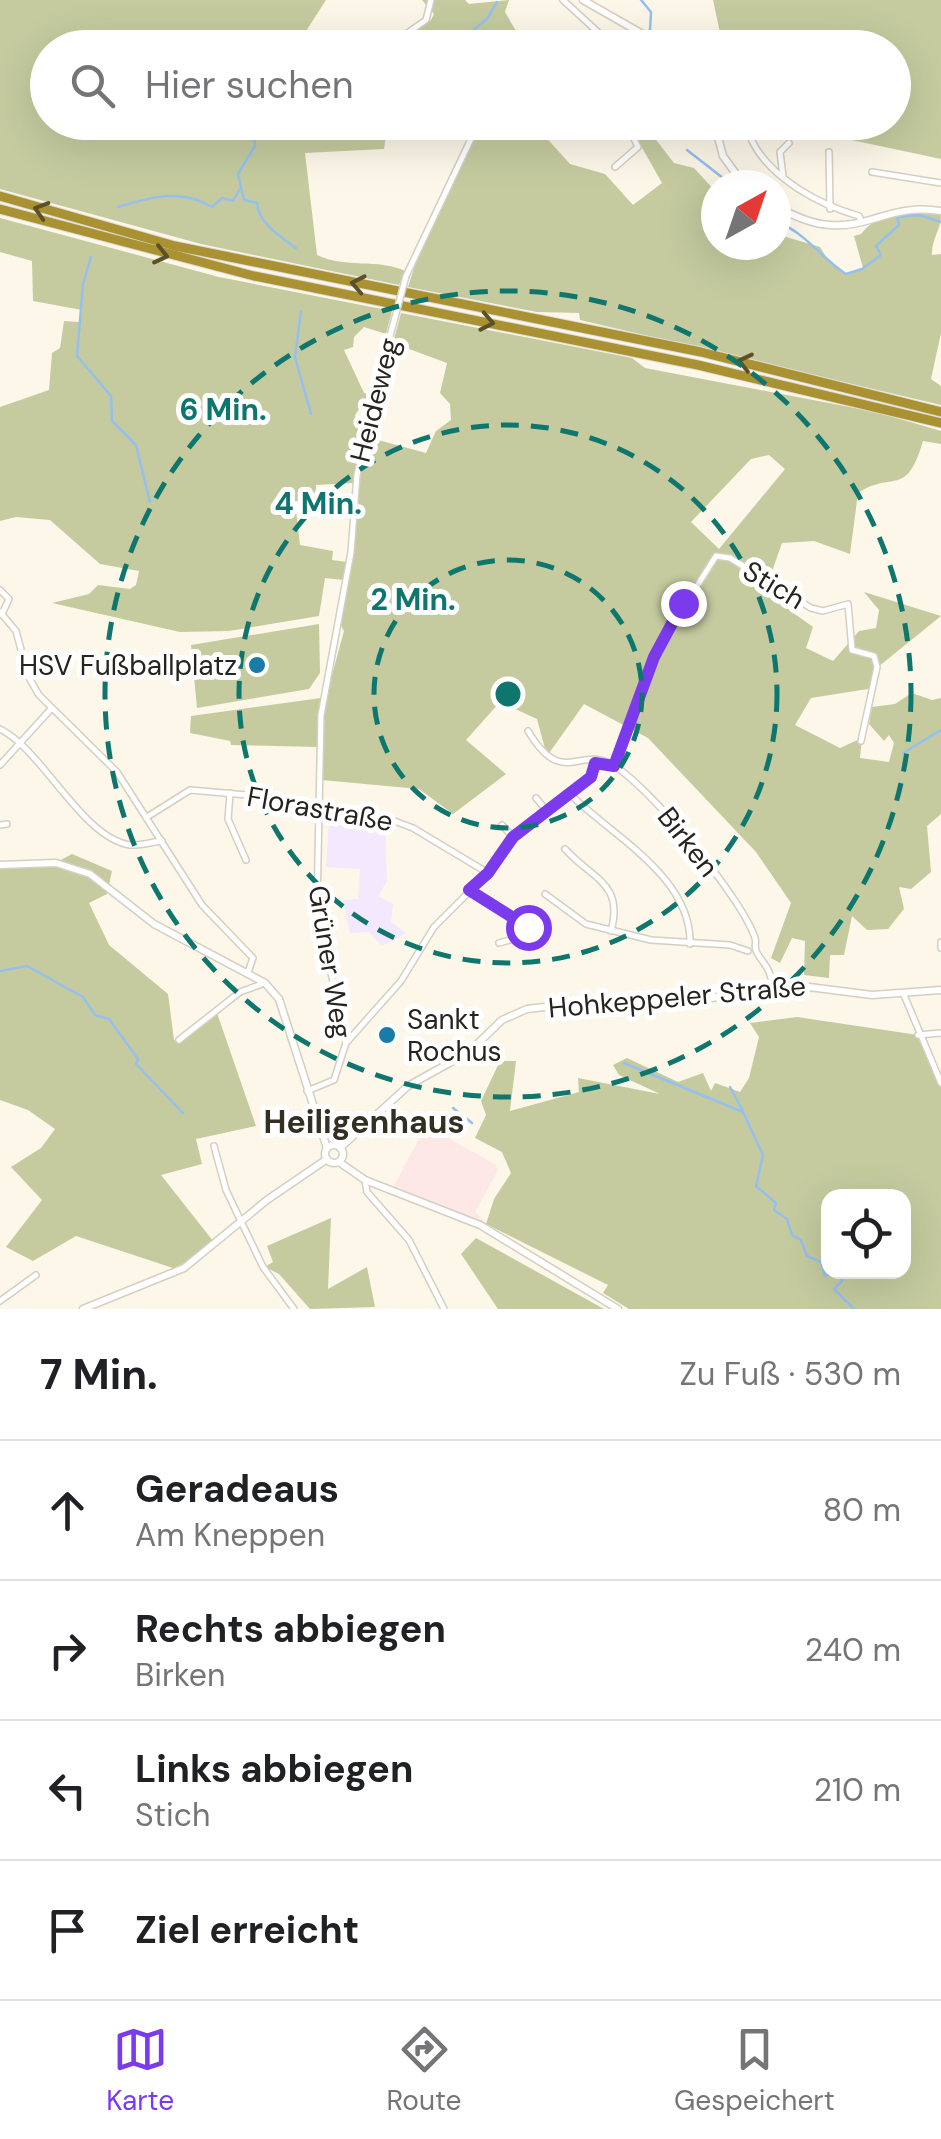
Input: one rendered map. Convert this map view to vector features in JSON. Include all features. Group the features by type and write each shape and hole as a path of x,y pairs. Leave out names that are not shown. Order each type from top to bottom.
{"highway":[{"path":"0,196 236,260 701,352 941,412"},
{"path":"0,210 254,276 698,365 941,423"}],"main road":[{"path":"584,0 637,30"},
{"path":"719,140 723,156 733,170"},
{"path":"791,213 813,223 861,221 899,208 941,211"},
{"path":"0,866 56,862 73,866 106,884 154,924 265,984 279,999 327,1148 327,1159"},
{"name":"Hohkeppeler Straße","path":"340,1148 408,1086 469,1052 496,1024 517,1012 606,1000 686,1002 772,986 813,985 872,995 941,990"},
{"path":"327,1148 340,1148 339,1162"},
{"path":"83,1309 184,1268 327,1159"},
{"path":"327,1159 339,1162 365,1180 480,1226 618,1309"}],"street":[{"path":"412,30 426,20 431,0"},
{"path":"563,0 596,30"},
{"name":"Heideweg","path":"318,812 321,716 351,552 353,497 406,276 470,140"},
{"path":"615,167 638,147 635,140"},
{"path":"752,141 761,158 776,170"},
{"path":"782,170 780,152 789,143"},
{"path":"829,152 830,209"},
{"path":"872,172 941,183"},
{"path":"791,182 830,209 859,216 861,221"},
{"name":"Stich","path":"614,766 661,643 716,556 730,558 811,608 823,611 848,604 852,650 874,656 878,667 861,741"},
{"path":"0,590 9,599 0,626"},
{"path":"3,615 16,632 31,682 51,709 100,752 148,817 202,905 254,958 248,972"},
{"path":"0,766 51,709"},
{"path":"0,729 21,742 58,788 108,836 128,845 162,841"},
{"path":"528,732 535,747 549,759 614,766"},
{"path":"346,1044 401,980 434,926 488,873 513,837 591,777 595,763"},
{"name":"Birken","path":"614,766 684,832 739,911 755,939 754,951 770,967 772,986"},
{"name":"Florastraße","path":"148,817 190,790 230,793 318,812 399,822 488,873"},
{"path":"568,792 632,843 670,886 686,912 690,944"},
{"path":"230,793 228,819 246,860"},
{"path":"536,798 546,810"},
{"name":"Grüner Weg","path":"307,1090 334,1080 346,1044 317,907 318,812"},
{"path":"502,825 513,837"},
{"path":"566,850 610,890 616,911 611,931"},
{"path":"469,890 528,927 528,935 499,944"},
{"path":"545,894 575,919 611,931 754,951"},
{"path":"179,1040 240,992 265,984"},
{"path":"904,995 941,1083"},
{"path":"918,1035 941,1033"},
{"path":"214,1146 226,1190 269,1278 294,1309"},
{"path":"365,1180 366,1192 419,1255 444,1309"},
{"path":"0,1300 36,1275"}],"shaded area":[{"path":"329,821 385,822 387,881 378,896 393,904 391,922 406,933 382,946 369,932 350,933 343,900 358,899 360,869 326,867"},
{"path":"426,1126 495,1164 498,1170 475,1212 486,1224 394,1186"}],"green space":[{"path":"0,0 326,0 307,30 30,30 30,140 385,140 384,149 305,153 317,255 405,271 399,285 201,244 0,189"},
{"path":"422,0 465,0 469,4 509,0 505,12 515,30 418,30 434,14"},
{"path":"713,0 941,0 941,159 852,140 911,140 911,30 719,30"},
{"path":"474,140 548,140 570,164 605,174 633,205 662,183 638,140 656,140 674,163 694,168 701,176 701,260 791,260 791,238 820,247 828,260 846,274 863,268 854,236 878,220 908,213 941,215 932,255 941,254 941,333 931,379 941,386 941,405 580,320 579,313 537,312 408,287 419,252"},
{"path":"0,218 219,277 392,311 386,334 364,327 354,337 353,347 344,350 364,393 372,396 369,406 361,406 355,415 362,441 353,483 316,485 316,500 295,501 300,545 333,551 332,560 347,562 344,580 325,578 319,616 229,631 180,632 52,603 89,594 98,585 130,589 136,585 139,571 100,564 50,520 16,517 0,521 0,407 49,390 52,353 60,348 64,321 79,322 82,310 33,301 32,261 0,252"},
{"path":"401,313 632,358 645,368 876,412 941,431 941,444 923,441 917,459 904,477 858,493 850,554 814,541 782,543 766,588 793,606 792,612 813,627 806,648 833,661 859,631 876,628 879,610 864,592 941,616 878,667 874,688 811,698 795,725 840,748 862,738 860,758 889,762 894,743 889,735 884,741 869,724 872,707 895,704 912,693 932,700 941,698 941,814 927,826 931,872 911,889 899,887 904,909 888,929 867,930 852,916 844,955 830,955 829,978 804,975 805,941 792,938 780,963 771,958 791,903 756,852 648,738 584,704 547,756 537,719 500,702 466,740 506,774 453,814 419,789 322,780 325,701 344,631 340,624 367,437 426,453 436,431 451,420 450,404 440,393 447,363 393,343","holes":["769,455 785,469 719,549 691,522 751,459"]},
{"name":"HSV Fußballplatz","path":"319,624 320,673 309,689 197,708 191,645"},
{"path":"321,698 317,747 231,745 230,741 190,733 191,716"},
{"path":"72,854 112,871 107,894 89,903 109,945 168,994 174,1040 182,1040 217,1013 256,1126 196,1139 202,1164 161,1175 213,1241 176,1269 76,1236 33,1261 6,1247 42,1200 11,1167 41,1148 55,1129 28,1110 0,1100 0,865 55,863"},
{"path":"797,1017 918,1035 941,1083 941,1309 629,1309 603,1293 608,1285 486,1224 494,1199 511,1173 502,1152 475,1138 486,1115 481,1101 500,1061 516,1061 510,1111 579,1092 578,1078 660,1094 619,1075 613,1065 627,1058 678,1082 703,1073 711,1091 715,1083 740,1092 749,1078 759,1037 750,1023"},
{"path":"331,1218 328,1289 367,1267 375,1307 310,1309 279,1274 265,1267 273,1262 267,1246"},
{"path":"476,1238 604,1309 498,1309 461,1254"}],"waterway":[{"path":"641,0 651,12 650,30"},
{"path":"473,30 487,19 497,2"},
{"path":"118,207 166,196 189,198 212,207 222,198 233,201 241,187 238,174 255,146 254,140"},
{"path":"687,150 713,170"},
{"path":"241,188 244,200 257,203 266,223 296,248"},
{"path":"791,229 846,274 862,269 881,255 876,246 899,225 897,217 919,215 941,222"},
{"path":"91,257 83,284 77,356 111,396 112,421 136,445 150,502"},
{"path":"301,311 295,357 311,414"},
{"path":"903,753 941,730"},
{"path":"0,971 27,966 83,997 95,1015 109,1019 138,1059 136,1064 183,1113"},
{"path":"624,1063 743,1112 763,1155 756,1186 776,1203 774,1210 787,1219 792,1235 801,1240 807,1256 821,1262"},
{"path":"730,1087 743,1111"},
{"path":"453,1108 472,1123"},
{"path":"842,1279 834,1289 854,1309"}],"place":[{"name":"HSV Fußballplatz","path":"257,665"},
{"name":"Sankt Rochus","path":"387,1035"}],"district":[{"name":"Heiligenhaus","path":"364,1122"}],"route":[{"path":"528,927 500,914 469,890 488,873 513,837 591,777 595,763 614,766 654,657 683,603"}]}
